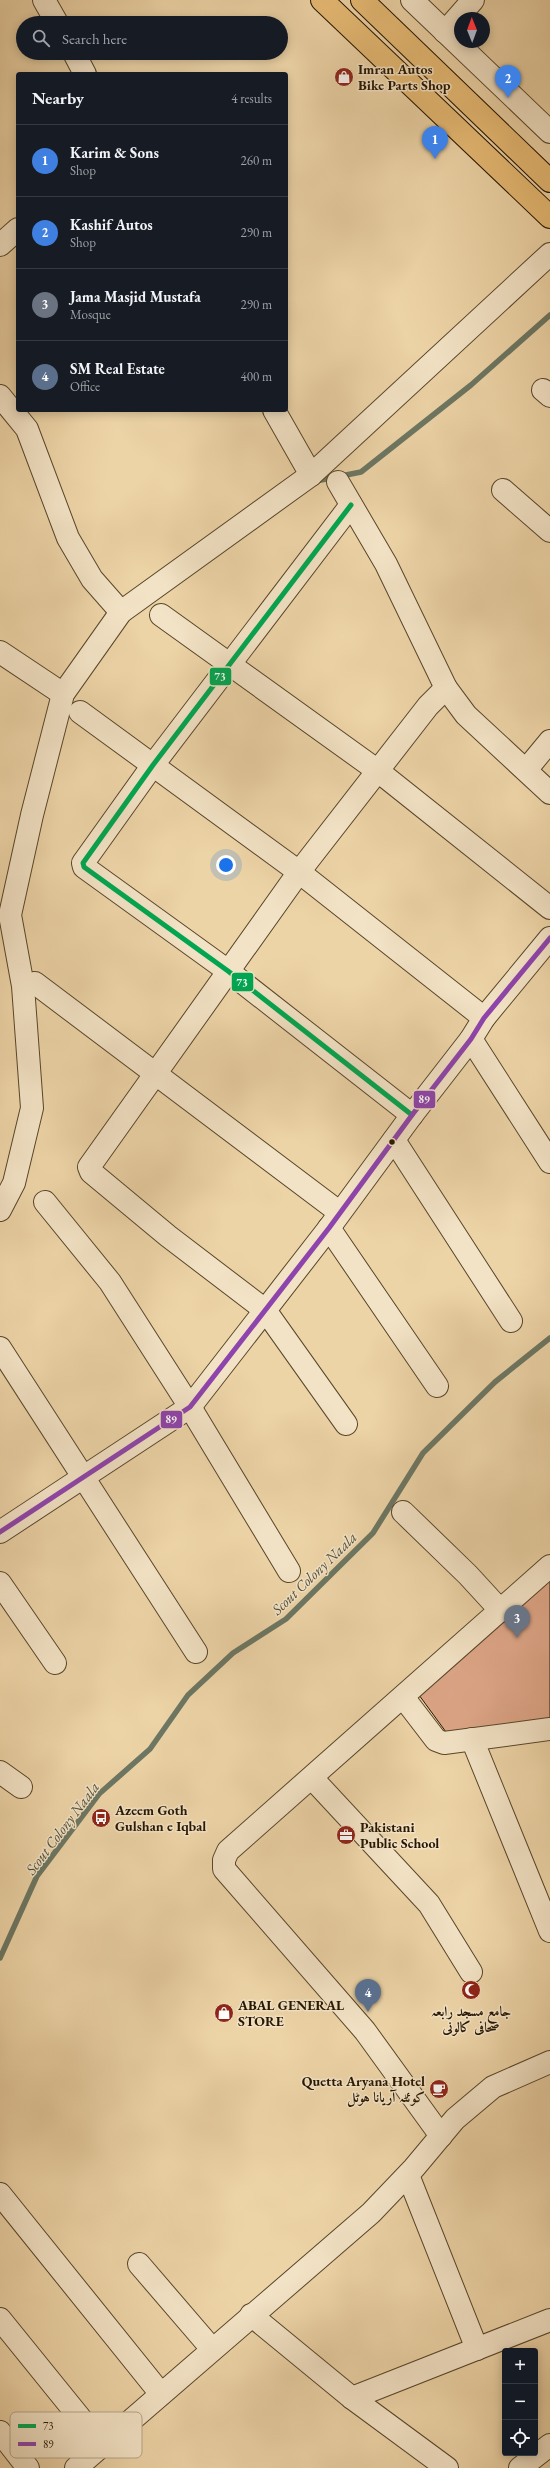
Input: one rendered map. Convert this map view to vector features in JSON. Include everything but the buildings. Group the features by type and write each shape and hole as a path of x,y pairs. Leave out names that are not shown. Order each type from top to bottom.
{"main road":[{"path":"322,0 550,217"},
{"path":"362,0 550,181"}],"street":[{"path":"44,0 53,16"},
{"path":"412,0 550,132"},
{"path":"446,32 473,0"},
{"path":"78,60 84,72"},
{"path":"0,245 16,231"},
{"path":"0,1210 14,1183 32,1108 23,986 10,915 32,815 63,694 121,612 311,475 550,254"},
{"path":"0,396 27,429 68,538 92,579 121,612"},
{"path":"275,412 311,475"},
{"path":"338,482 386,564 446,688 466,715 550,793"},
{"path":"503,490 550,531"},
{"path":"351,505 153,765 82,863 84,867 228,971 412,1115"},
{"path":"161,615 378,771 550,908"},
{"path":"0,652 63,694"},
{"path":"346,1424 265,1310 168,1236 91,1172 89,1167 299,872 428,706 446,688"},
{"path":"80,712 299,872 484,1018"},
{"path":"526,770 550,741"},
{"path":"0,1532 83,1475 190,1407 334,1220 412,1115 472,1039 484,1018 550,938"},
{"path":"35,983 155,1074 334,1220 437,1386"},
{"path":"472,1039 550,1162"},
{"path":"394,1140 511,1321"},
{"path":"45,1202 110,1282 190,1407 289,1571"},
{"path":"0,1348 196,1652"},
{"path":"403,1512 468,1575 501,1611"},
{"path":"441,2136 366,2031 224,1869 224,1860 228,1851 501,1611 550,1566"},
{"path":"0,1583 54,1663"},
{"path":"403,1697 436,1740 444,1743 550,1729"},
{"path":"472,1739 550,1931"},
{"path":"0,1772 21,1787"},
{"path":"312,1778 429,1904 471,1972"},
{"path":"140,2412 371,2213 408,2175 455,2119 493,2087 550,2062"},
{"path":"408,2175 477,2349"},
{"path":"0,2194 161,2394"},
{"path":"139,2264 212,2349"},
{"path":"251,2315 352,2398 447,2468"},
{"path":"0,2318 75,2412"},
{"path":"352,2398 550,2320"},
{"path":"0,2432 10,2445"},
{"path":"520,2468 550,2445"},
{"path":"20,2458 28,2468"},
{"path":"76,2468 87,2458"}],"waterway":[{"path":"316,481 361,472 471,385 550,315"},
{"name":"Scout Colony Naala","path":"0,1958 37,1876 99,1794 150,1749 188,1695 233,1653 286,1619 373,1533 423,1453 495,1382 550,1338"}],"transit line":[{"name":"73","path":"351,505 153,765 83,863 84,867 228,971 412,1115"},
{"name":"89","path":"0,1532 190,1407 329,1228 412,1115 471,1039 484,1018 550,938"}],"place":[{"name":"Imran Autos Bike Parts Shop","path":"344,77"},
{"name":"Kashif Autos","path":"508,98"},
{"name":"Karim & Sons","path":"435,159"},
{"name":"Jama Masjid Mustafa","path":"517,1638"},
{"name":"Azeem Goth Gulshan e Iqbal","path":"101,1818"},
{"name":"Pakistani Public School","path":"346,1835"},
{"name":"جامع مسجد رابعہ صحافی کالونی","path":"471,1990"},
{"name":"SM Real Estate","path":"368,2012"},
{"name":"ABAL GENERAL STORE","path":"224,2013"},
{"name":"Quetta Aryana Hotel کوئٹہ آریانا ہوٹل","path":"439,2089"}]}
